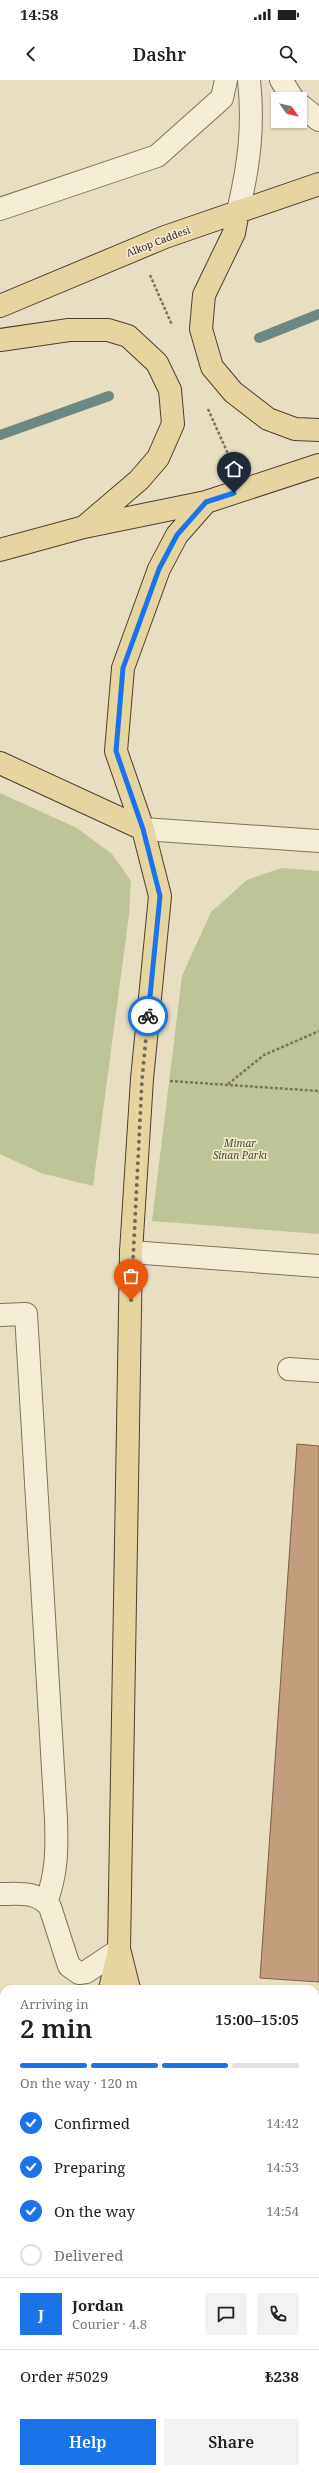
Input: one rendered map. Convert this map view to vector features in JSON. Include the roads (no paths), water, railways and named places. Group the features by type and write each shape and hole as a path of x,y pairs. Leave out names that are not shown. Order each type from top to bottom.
{"main road":[{"name":"Alkop Caddesi","path":"0,306 165,237 319,184"},
{"path":"238,211 234,233 204,295 201,329 212,367 233,392 268,420 295,429 319,430"},
{"path":"0,340 69,330 108,330 128,336 157,363 170,390 173,424 158,458 139,480 84,527"},
{"path":"0,550 84,527 206,502 319,465"},
{"path":"111,1985 120,1950 131,1252 142,1080 160,896 143,829 116,751 123,668 159,569 177,535 206,502"},
{"path":"0,763 143,829"},
{"path":"120,1950 128,1985"}],"street":[{"path":"0,209 158,156 222,98 226,80"},
{"path":"238,211 249,156 253,113 249,80"},
{"path":"281,80 289,92"},
{"path":"307,111 319,120"},
{"path":"143,829 319,842"},
{"path":"131,1252 319,1266"},
{"path":"0,1315 26,1314 56,1819 57,1859 53,1884 46,1902"},
{"path":"289,1369 319,1371"},
{"path":"0,1894 32,1894 46,1902 50,1907 69,1966 75,1971 86,1972 120,1950"}],"waterway":[{"path":"259,338 319,314"},
{"path":"0,435 109,396"}],"park label":[{"name":"Mimar Sinan Parkı","path":"240,1148"}]}
